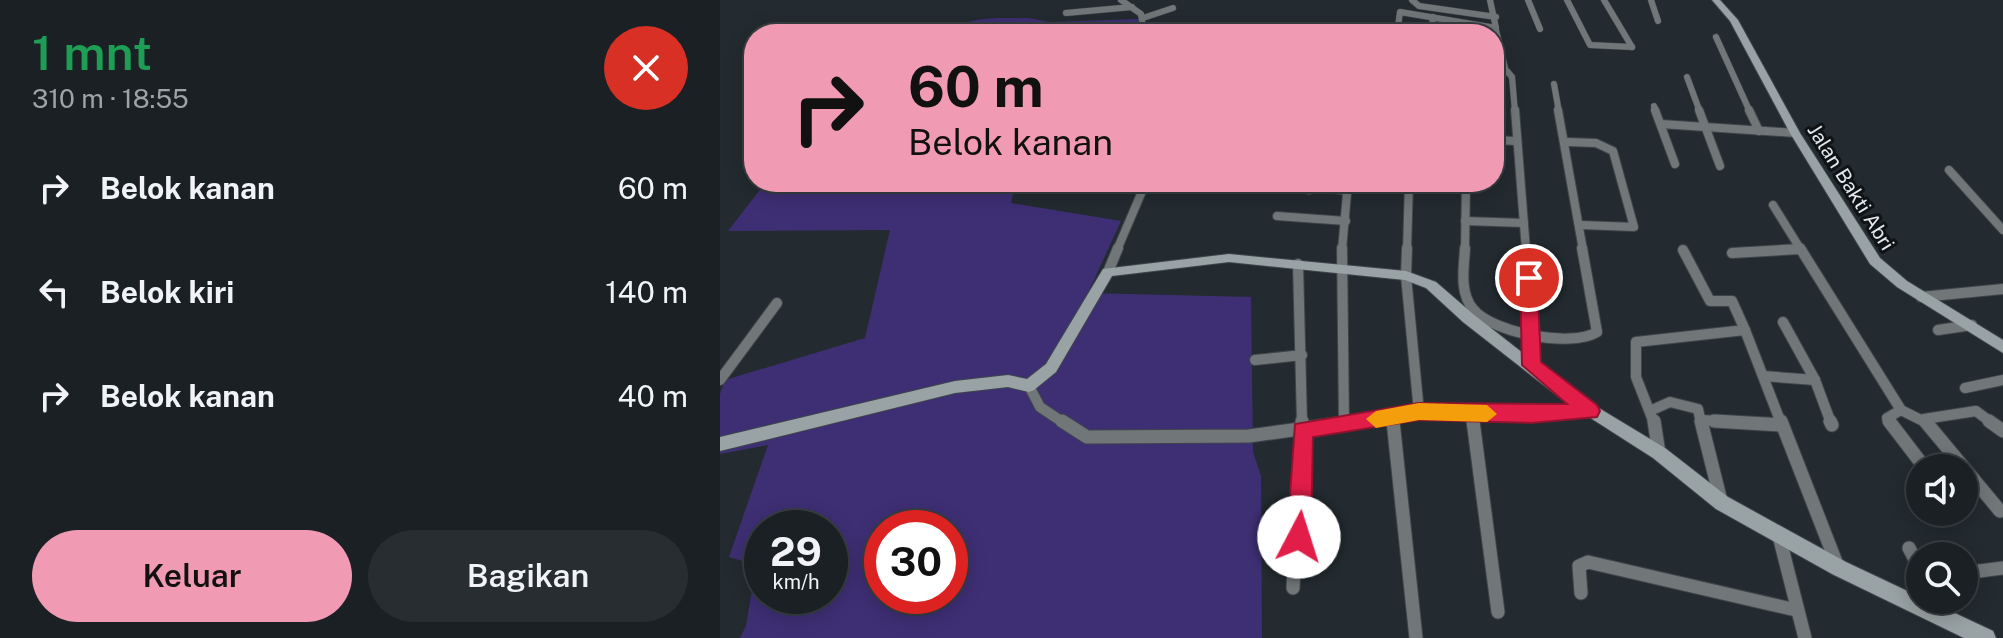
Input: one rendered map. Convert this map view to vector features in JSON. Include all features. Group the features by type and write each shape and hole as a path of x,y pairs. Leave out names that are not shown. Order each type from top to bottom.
{"street":[{"path":"1121,0 1143,18 1143,24"},
{"path":"1412,0 1415,5 1496,17"},
{"path":"1453,0 1455,11"},
{"path":"1490,0 1496,24"},
{"path":"1528,0 1540,29"},
{"path":"1567,0 1590,45 1632,47 1604,0"},
{"path":"1651,0 1658,21"},
{"name":"Jalan Bakti Abri","path":"1716,0 1734,20 1795,133 1875,261 1887,274 1921,297 1972,325 2003,347"},
{"path":"1066,13 1132,7"},
{"path":"1143,18 1173,8"},
{"path":"1398,24 1400,12 1471,24"},
{"path":"1432,24 1433,17"},
{"path":"1716,37 1759,131"},
{"path":"1504,64 1506,72 1512,77 1533,334 1531,365"},
{"path":"1687,77 1720,166"},
{"path":"1466,192 1465,299 1500,328 1533,334 1590,335 1597,332 1567,142 1554,84"},
{"path":"1654,106 1675,164"},
{"path":"1661,124 1795,133"},
{"path":"1504,140 1516,141"},
{"path":"1567,142 1596,143 1613,151 1634,227 1581,225"},
{"path":"1949,170 2003,230"},
{"path":"1029,386 1051,368 1108,272 1142,192"},
{"path":"1344,423 1340,267 1348,192"},
{"path":"1409,192 1406,276 1419,412"},
{"path":"1773,205 1901,410 1924,419 2000,511"},
{"path":"1277,216 1346,221"},
{"path":"1465,221 1524,223"},
{"path":"1732,253 1800,249"},
{"path":"1683,250 1710,301 1732,301 1839,568"},
{"path":"1108,272 1229,258 1340,267 1406,276 1431,285 1468,318 1590,411 1659,453 1722,503 1839,568 1953,625 1986,638"},
{"path":"1293,588 1302,512 1302,355 1298,264"},
{"path":"1921,297 2003,289"},
{"path":"720,380 777,303"},
{"path":"1783,322 1815,380 1832,425"},
{"path":"1938,330 1972,325"},
{"path":"1659,453 1652,410 1636,377 1633,357 1637,340 1745,330"},
{"path":"1255,360 1302,355"},
{"path":"1763,376 1815,380"},
{"path":"1965,388 2003,380"},
{"path":"720,444 975,384 1008,381 1029,386 1040,407 1059,415 1071,429 1087,437 1249,436 1419,412 1590,411"},
{"path":"1652,410 1665,402 1693,405 1702,420 1722,503"},
{"path":"1901,410 1887,418 1914,454"},
{"path":"1924,419 1976,411 1986,415 2003,431"},
{"path":"1472,413 1498,612"},
{"path":"1393,417 1416,638"},
{"path":"1702,420 1782,425"},
{"path":"1779,536 1805,638"},
{"path":"1581,593 1579,566 1588,562 1796,610"},
{"path":"1978,571 2003,568"},
{"path":"1946,614 1953,625"}],"shaded area":[{"path":"998,18 1050,22 1138,19 1139,24 963,24"},
{"path":"758,192 1013,192 1011,203 1121,221 1088,293 1251,297 1253,452 1261,476 1262,638 740,638 748,614 848,614 848,510 745,510 768,445 720,454 720,394 725,380 865,338 890,230 728,231"},
{"path":"744,514 744,561 729,557"}],"slow traffic":[{"path":"1376,419 1419,412 1487,414"}],"route":[{"path":"1299,537 1305,444 1303,430 1419,412 1531,414 1590,411 1531,365 1533,334 1529,278"}]}
